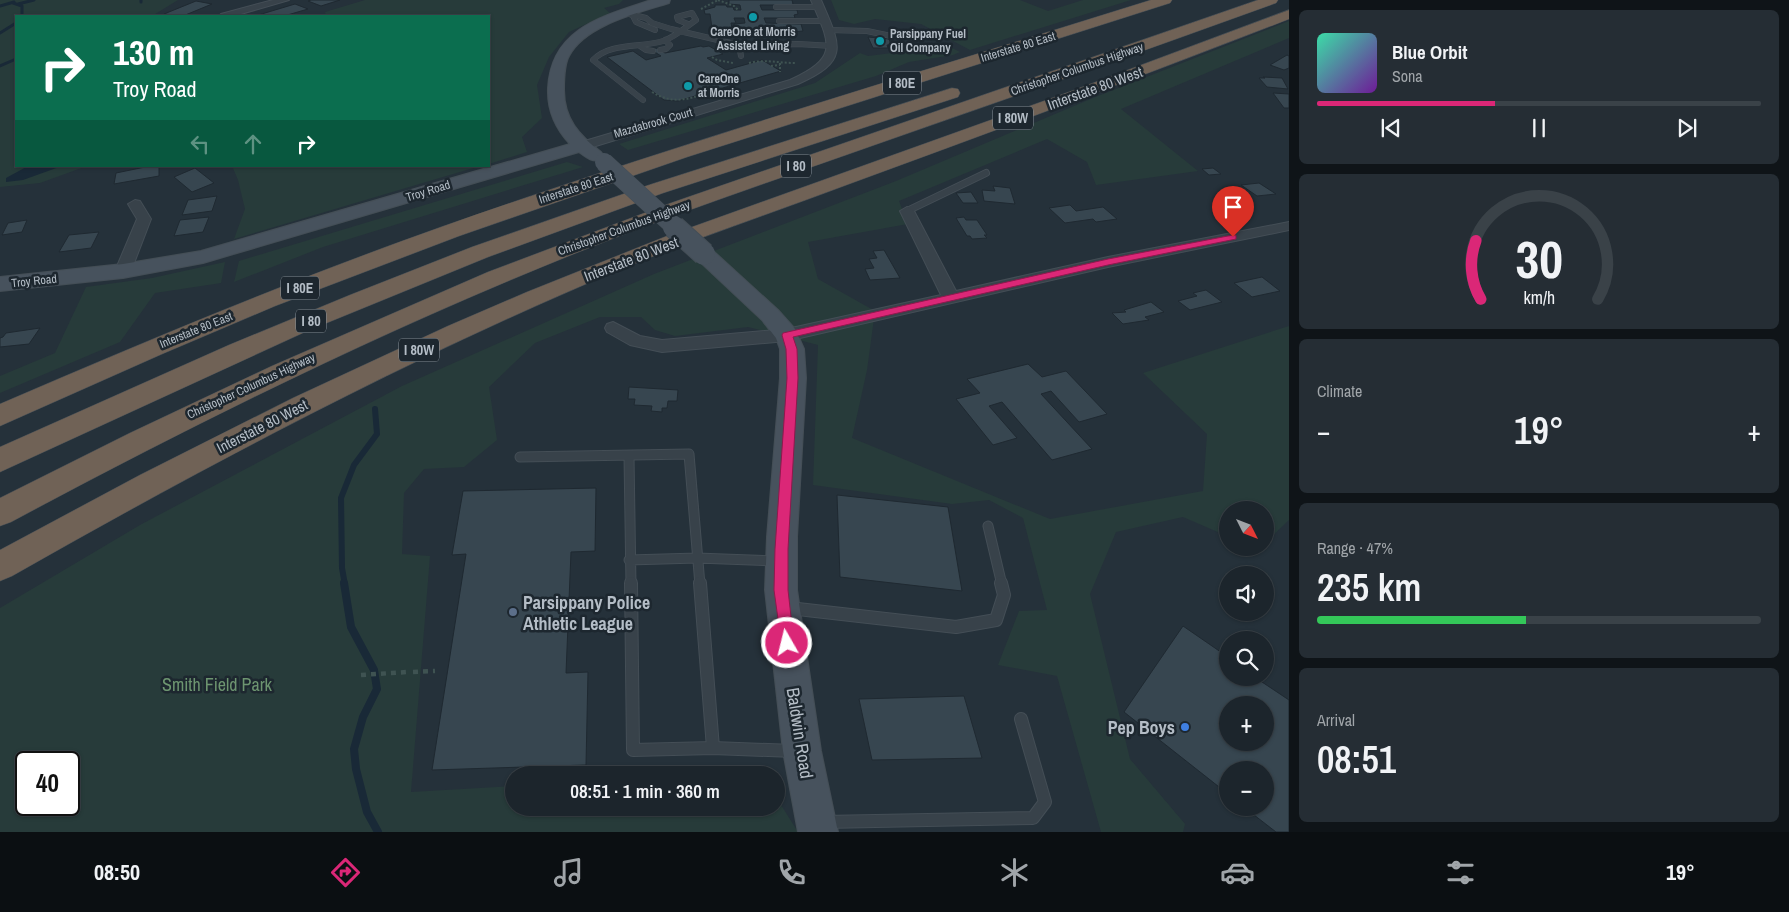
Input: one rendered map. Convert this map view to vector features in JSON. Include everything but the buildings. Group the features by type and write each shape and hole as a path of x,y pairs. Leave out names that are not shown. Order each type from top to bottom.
{"highway":[{"name":"Christopher Columbus Highway","path":"0,513 193,414 372,330 494,277 573,246 760,179 1271,0"},
{"path":"857,175 957,132 1289,1"},
{"name":"Christopher Columbus Highway","path":"1072,53 1183,8"},
{"name":"Interstate 80 East","path":"0,416 153,348 365,263 518,207 666,159 686,157 1080,42 1183,8"},
{"name":"Interstate 80 West","path":"0,566 185,466 380,367 521,303 617,263 1188,54 1289,14"},
{"name":"Christopher Columbus Highway","path":"0,460 245,348 479,253 611,206 971,87"}],"street":[{"path":"228,15 284,0"},
{"path":"629,15 664,0"},
{"path":"681,0 596,25 568,46 562,57 556,86 556,110 563,124 582,146 604,162 704,254 770,315 787,335"},
{"path":"818,4 833,46"},
{"name":"Mazdabrook Court","path":"582,146 808,76 825,65 833,53 833,46"},
{"name":"Troy Road","path":"0,284 123,271 195,259 245,246 582,146"},
{"path":"123,271 144,219 136,204"},
{"path":"907,211 951,298"},
{"path":"613,328 636,341 662,346 787,335 1108,262 1289,226"},
{"name":"Baldwin Road","path":"787,335 792,349 793,378 781,561 782,607 802,751 818,827"}],"lane":[{"path":"776,7 818,4"},
{"path":"629,15 646,18 652,23 679,31 739,45 798,44 833,46"},
{"path":"629,15 636,22 674,34 714,38"},
{"path":"780,21 867,31 890,36"},
{"path":"643,100 593,60 596,55 665,40 688,24"},
{"path":"660,50 666,49 670,45 665,40"},
{"path":"739,45 740,56"},
{"path":"640,46 646,50 653,51"},
{"path":"907,211 986,173"},
{"path":"520,457 689,454 713,748"},
{"path":"629,456 633,750 713,748 802,751"},
{"path":"782,607 956,627 996,620 1004,595 988,526"},
{"path":"629,560 697,558 781,561"},
{"path":"818,827 1033,818 1045,802 1020,719"}],"path":[{"path":"695,12 718,0 734,6 738,10"},
{"path":"771,66 780,64 781,72 775,74"},
{"path":"649,90 669,102 681,101 708,93"},
{"path":"413,672 435,671"},
{"path":"361,675 407,672"}],"green space":[{"path":"0,0 178,0 154,15 15,15 15,167 84,167 40,183 0,187"},
{"path":"365,0 623,0 619,4 604,8 610,13 569,32 549,57 537,85 542,118 522,137 527,152 490,164 490,15 326,15 325,12"},
{"path":"831,0 1020,0 1048,11 1083,0 1131,0 970,50 921,24 875,19 854,24 839,20"},
{"name":"Smith Field Park","path":"1289,21 1289,38 1121,109 1198,171 1096,185 1087,162 1047,139 899,201 908,224 808,242 818,279 875,311 867,370 852,438 1050,519 1203,491 1207,434 1143,373 1289,326 1289,520 1274,534 1274,501 1219,501 1219,533 1183,517 1116,532 1090,594 1130,759 1185,824 1183,832 1101,832 1057,676 998,665 1019,611 1047,610 1023,518 989,500 952,504 813,485 818,345 748,327 675,336 655,330 641,317 600,317 535,343 489,387 497,440 464,467 424,469 404,493 402,554 430,556 411,792 505,787 505,816 785,816 785,811 798,832 0,832 0,608 140,525 402,386 654,274 896,181 1093,98"},
{"path":"948,46 960,52 953,55 909,62 876,76 628,150 619,144 815,83 860,53 868,56"},
{"path":"567,162 583,167 323,247 234,282 239,261"},
{"path":"232,167 477,167 234,239 245,209 238,180"},
{"path":"225,262 221,283 155,293 120,342 0,393 0,376 55,353 86,287 152,278"}],"water":[{"path":"26,167 59,167 23,180 6,182 6,178"}],"waterway":[{"path":"18,4 34,0"},
{"path":"0,6 14,2"},
{"path":"13,3 22,6 22,15"},
{"path":"0,33 15,24"},
{"path":"0,66 15,59"},
{"path":"345,585 342,568 341,498 354,465 377,434 375,409"},
{"path":"344,583 351,627 374,670 377,689 363,717 354,749 356,769 367,812 378,832"}],"place":[{"name":"CareOne at Morris Assisted Living","path":"753,17"},
{"name":"Parsippany Fuel Oil Company","path":"880,41"},
{"name":"CareOne at Morris","path":"688,86"},
{"name":"Parsippany Police Athletic League","path":"513,612"},
{"name":"Pep Boys","path":"1185,727"}],"route":[{"path":"787,643 781,590 793,378 792,349 787,335 826,328 1108,262 1233,237"}]}
